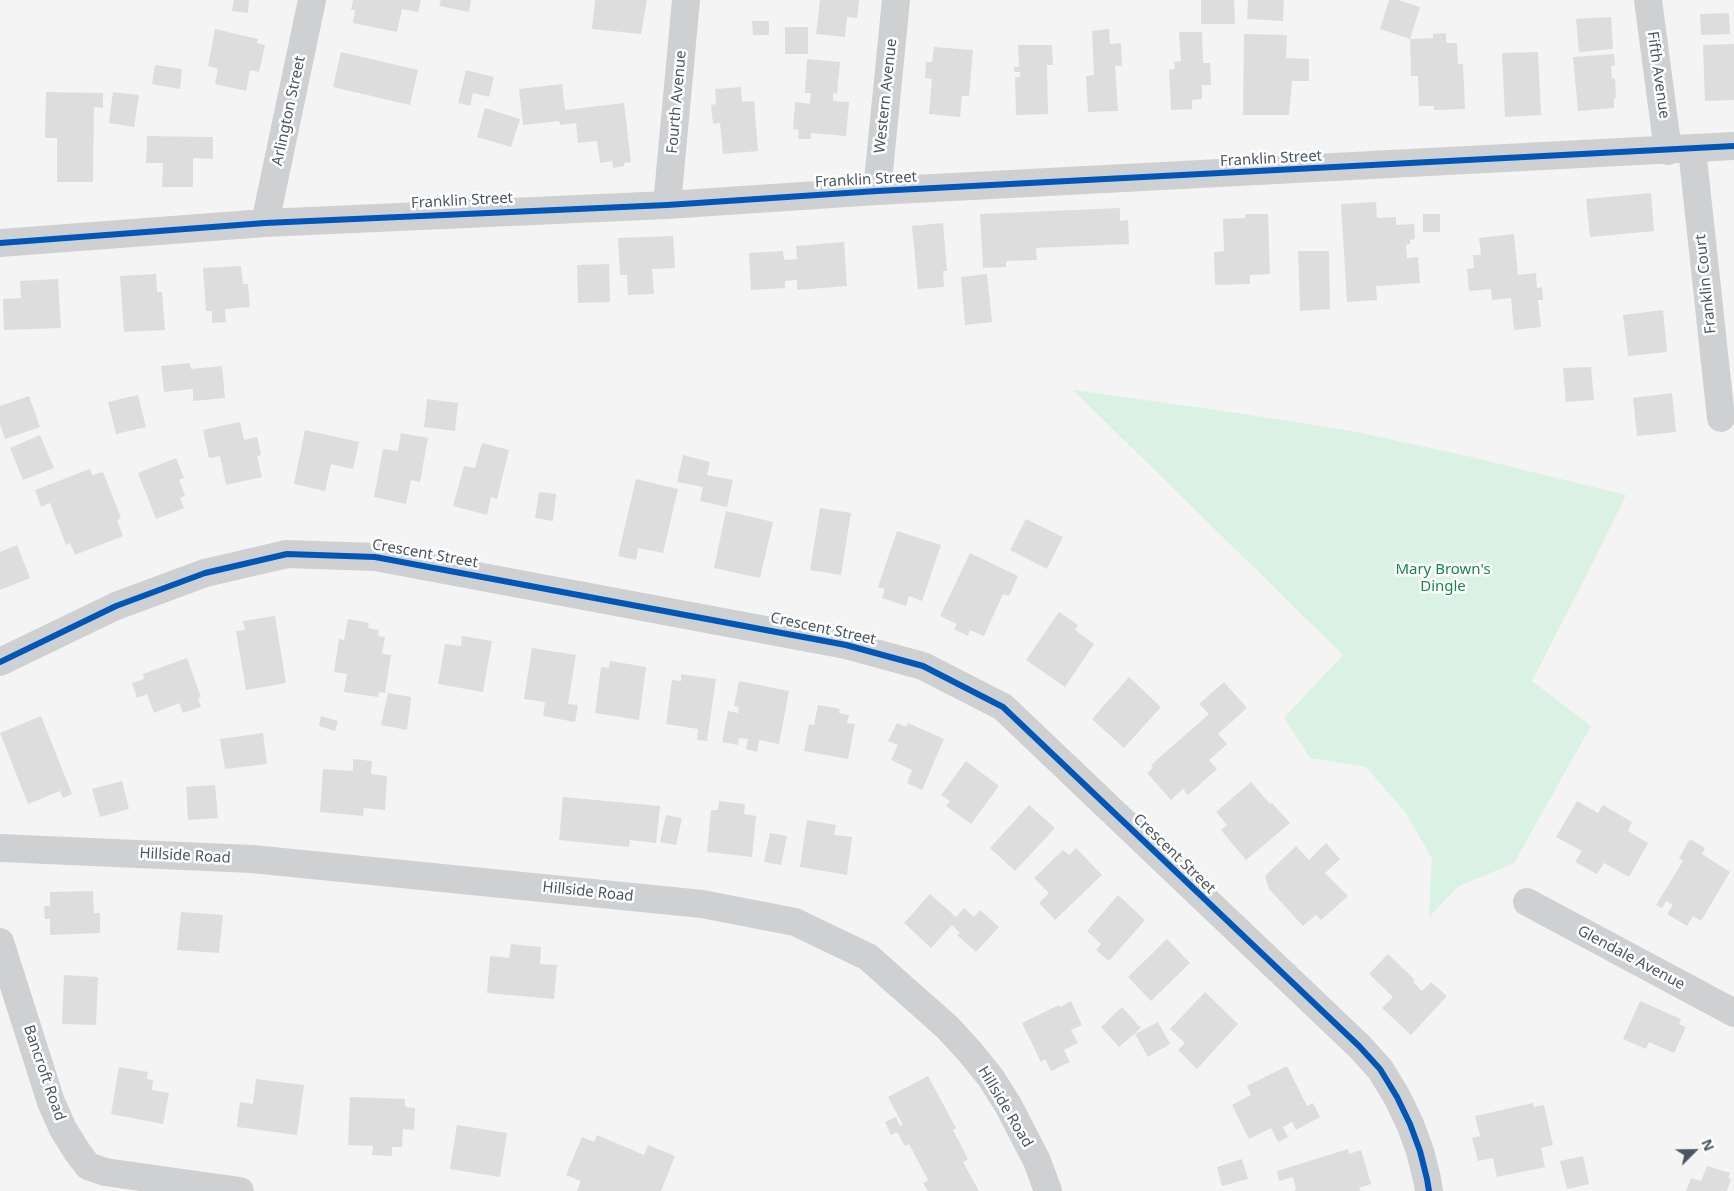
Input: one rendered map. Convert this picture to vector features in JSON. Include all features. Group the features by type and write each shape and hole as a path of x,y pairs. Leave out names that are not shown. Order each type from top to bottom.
{"street":[{"name":"Arlington Street","path":"265,223 312,0"},
{"name":"Fourth Avenue","path":"667,204 686,0"},
{"name":"Western Avenue","path":"877,191 896,0"},
{"name":"Fifth Avenue","path":"1648,0 1680,150"},
{"name":"Franklin Street","path":"0,242 265,223 667,204 877,191 1734,146"},
{"name":"Franklin Court","path":"1680,150 1721,418"},
{"name":"Crescent Street","path":"0,662 116,606 205,573 287,554 374,557 846,645 923,666 1003,708 1359,1046 1380,1069 1397,1097 1420,1151 1429,1191"},
{"name":"Hillside Road","path":"0,848 252,859 702,904 795,922 868,957 948,1027 991,1078 1008,1105 1037,1161 1048,1191"},
{"name":"Glendale Avenue","path":"1527,902 1734,1013"},
{"name":"Bancroft Road","path":"0,942 51,1102 63,1129 88,1166 105,1172 240,1191"}],"green space":[{"name":"Mary Brown's Dingle","path":"1073,390 1352,431 1467,456 1626,495 1532,681 1591,726 1514,863 1459,886 1429,917 1432,858 1405,812 1366,767 1310,758 1284,718 1343,655"}],"building":[{"path":"234,0 249,0 248,13 232,11"},
{"path":"353,0 421,0 418,12 402,9 397,32 353,23 355,10 351,10"},
{"path":"441,0 471,0 469,12 439,6"},
{"path":"595,0 647,0 641,34 592,29"},
{"path":"820,0 859,0 857,18 847,17 845,37 816,34"},
{"path":"1201,0 1234,0 1235,24 1201,24"},
{"path":"1248,0 1284,0 1283,21 1247,19"},
{"path":"1389,0 1398,0 1420,7 1410,39 1380,29"},
{"path":"1729,13 1730,34 1701,35 1700,14"},
{"path":"1611,17 1613,49 1579,52 1576,19"},
{"path":"752,21 769,21 769,35 753,35"},
{"path":"785,27 808,27 808,54 785,54"},
{"path":"215,29 258,39 257,43 265,45 259,72 250,70 246,91 215,84 218,69 208,66"},
{"path":"1109,29 1110,44 1121,43 1122,66 1115,66 1118,111 1088,112 1086,76 1094,75 1092,31"},
{"path":"1179,32 1202,32 1203,63 1210,63 1211,85 1202,85 1202,99 1192,100 1192,109 1171,110 1169,70 1175,69 1174,62 1181,61"},
{"path":"1446,33 1446,43 1457,43 1458,64 1463,64 1465,109 1434,110 1434,106 1419,106 1418,76 1411,76 1410,39 1433,38 1433,34"},
{"path":"1244,34 1287,35 1286,58 1309,59 1309,81 1292,81 1289,115 1243,115"},
{"path":"1734,44 1734,100 1705,101 1703,45"},
{"path":"1018,45 1052,45 1053,65 1047,65 1048,114 1016,115 1015,77 1020,77 1020,72 1014,72 1014,67 1019,67"},
{"path":"934,47 973,50 969,96 962,96 960,117 929,114 932,79 925,78 926,62 932,62"},
{"path":"341,52 418,70 410,105 333,87"},
{"path":"1538,52 1541,115 1505,117 1502,53"},
{"path":"1614,54 1615,65 1611,66 1612,79 1615,78 1616,98 1614,98 1614,108 1578,111 1573,57"},
{"path":"807,59 840,62 837,94 833,93 833,101 849,102 846,136 811,133 811,139 798,139 799,130 793,129 795,102 810,104 811,93 805,93"},
{"path":"155,65 182,69 180,89 152,84"},
{"path":"466,70 494,77 489,97 473,93 470,106 458,103"},
{"path":"562,84 565,110 624,103 631,162 624,163 624,166 613,168 612,161 600,163 597,141 578,143 576,123 560,125 559,121 523,125 519,89"},
{"path":"741,87 742,102 754,101 758,151 723,154 720,123 713,124 711,105 716,104 715,89"},
{"path":"46,92 103,93 103,108 94,107 93,182 57,182 57,138 45,138"},
{"path":"113,92 139,95 134,127 109,123"},
{"path":"485,108 520,119 511,147 477,137"},
{"path":"147,136 213,137 213,159 193,158 193,187 162,187 163,163 146,163"},
{"path":"1651,193 1654,231 1590,237 1586,199"},
{"path":"1376,202 1377,218 1396,217 1396,225 1414,224 1415,239 1410,240 1410,244 1406,245 1407,258 1418,257 1420,283 1376,286 1377,300 1347,302 1341,204"},
{"path":"1120,208 1120,221 1128,220 1129,244 1036,248 1037,260 1006,261 1006,267 983,268 980,214"},
{"path":"1245,214 1268,214 1270,274 1250,275 1250,284 1215,285 1214,252 1224,251 1223,219 1245,218"},
{"path":"1423,214 1440,214 1440,232 1423,232"},
{"path":"943,223 947,271 943,271 944,287 918,289 912,226"},
{"path":"1514,234 1518,275 1536,273 1537,288 1542,287 1543,300 1538,300 1541,327 1514,330 1511,298 1492,300 1491,289 1469,291 1467,269 1474,268 1473,255 1481,255 1479,238"},
{"path":"673,236 675,268 652,269 654,294 628,295 627,275 620,275 618,238"},
{"path":"844,242 847,286 797,290 797,280 785,281 785,288 751,290 749,253 783,251 784,260 797,259 796,246"},
{"path":"1298,251 1329,251 1330,309 1300,311"},
{"path":"609,264 610,302 578,303 577,265"},
{"path":"241,266 243,284 248,284 250,307 225,309 226,322 212,323 212,311 206,311 203,268"},
{"path":"156,274 157,292 162,292 165,330 124,332 120,276"},
{"path":"987,274 992,322 965,325 961,277"},
{"path":"58,279 61,328 4,330 3,299 21,298 20,281"},
{"path":"1663,310 1667,352 1628,356 1623,315"},
{"path":"190,363 191,369 222,366 225,398 193,401 193,389 164,392 161,366"},
{"path":"1591,367 1594,400 1566,402 1563,368"},
{"path":"1672,393 1676,432 1637,436 1633,398"},
{"path":"138,395 146,427 116,434 108,402"},
{"path":"29,396 40,427 5,439 0,424 0,406"},
{"path":"427,399 458,403 455,431 424,427"},
{"path":"240,422 244,440 257,437 261,455 257,456 262,477 226,485 220,456 209,458 203,430"},
{"path":"305,430 359,442 353,469 331,464 325,491 294,484"},
{"path":"401,433 428,438 420,482 411,480 406,504 374,497 383,449 398,451"},
{"path":"40,435 54,468 23,480 10,448"},
{"path":"482,443 509,450 497,499 491,497 487,515 453,506 464,466 475,468"},
{"path":"683,455 710,462 707,475 733,480 727,507 700,501 703,487 677,482"},
{"path":"176,458 184,478 179,480 185,496 180,498 184,508 156,519 138,473"},
{"path":"90,469 92,475 103,472 121,518 117,520 123,536 75,555 70,543 66,545 50,503 41,507 35,490"},
{"path":"636,479 678,489 663,553 638,548 636,560 618,556"},
{"path":"539,492 556,494 553,521 535,518"},
{"path":"820,508 851,513 841,575 810,570"},
{"path":"726,511 773,522 760,578 714,568"},
{"path":"1026,519 1063,537 1047,569 1010,550"},
{"path":"897,531 941,545 922,601 909,596 906,606 882,598 885,589 878,587"},
{"path":"17,545 30,578 0,590 0,552"},
{"path":"970,553 1018,576 1009,596 1003,594 984,636 970,630 968,636 954,629 957,624 940,616"},
{"path":"1059,612 1078,625 1075,630 1094,644 1065,687 1026,660"},
{"path":"275,616 286,683 246,690 236,631 245,630 243,621"},
{"path":"348,619 369,623 368,628 379,630 378,636 385,637 382,654 391,655 385,693 379,692 378,697 344,692 347,674 334,672 339,639 344,640"},
{"path":"462,636 492,641 483,692 438,684 445,644 461,646"},
{"path":"532,648 576,655 568,704 578,705 575,722 543,716 545,702 524,699"},
{"path":"187,658 201,697 198,698 201,707 183,713 179,703 154,713 147,694 137,698 132,683 144,679 143,674"},
{"path":"610,661 646,667 639,720 595,713 601,667 609,668"},
{"path":"681,674 716,679 707,741 697,740 698,729 666,724 672,680 681,681"},
{"path":"1129,677 1161,707 1124,748 1092,719"},
{"path":"739,681 789,691 779,744 759,740 757,752 746,749 748,739 739,738 738,745 722,742 728,711 738,713 739,707 734,706"},
{"path":"1224,682 1247,708 1218,734 1227,744 1209,760 1217,769 1188,795 1183,789 1171,800 1147,773 1153,768 1151,765 1209,714 1199,704"},
{"path":"388,693 411,697 407,730 381,725"},
{"path":"818,705 840,709 839,713 849,715 847,723 855,724 848,759 804,751 809,724 814,725"},
{"path":"41,716 72,794 63,798 60,791 28,804 0,733"},
{"path":"321,716 338,721 335,731 319,726"},
{"path":"897,723 906,727 908,723 944,739 922,790 907,783 912,770 891,760 898,745 888,741"},
{"path":"263,733 267,764 225,769 220,739"},
{"path":"353,759 372,761 371,774 387,776 385,810 364,808 363,816 320,812 323,769 353,771"},
{"path":"966,761 999,786 971,824 946,806 950,801 941,795"},
{"path":"122,781 129,809 100,817 92,789"},
{"path":"1251,782 1290,823 1246,860 1221,830 1227,825 1216,812"},
{"path":"215,785 218,818 188,820 186,787"},
{"path":"563,797 660,806 656,843 630,840 629,847 559,840"},
{"path":"719,801 745,804 744,814 756,816 752,857 707,852 711,810 718,810"},
{"path":"1577,801 1598,813 1603,805 1632,822 1628,831 1648,843 1629,877 1604,863 1597,874 1575,862 1582,851 1556,837"},
{"path":"1029,805 1055,828 1015,871 990,848"},
{"path":"666,815 682,818 676,845 660,842"},
{"path":"807,820 836,825 834,835 852,837 847,875 800,867"},
{"path":"770,833 787,836 781,865 764,862"},
{"path":"1690,839 1705,848 1702,854 1730,872 1701,921 1693,916 1687,926 1667,914 1673,905 1666,901 1662,908 1656,905 1683,861 1679,858"},
{"path":"1326,843 1340,859 1325,873 1348,896 1321,920 1316,915 1303,926 1269,889 1265,876 1296,846 1309,860"},
{"path":"1076,848 1102,875 1055,920 1039,903 1049,893 1034,878 1063,850 1069,855"},
{"path":"93,891 94,913 100,913 100,933 50,935 50,919 45,919 44,906 50,906 50,892"},
{"path":"930,894 956,917 964,908 974,917 980,910 999,927 976,952 957,935 960,933 952,925 931,948 904,923"},
{"path":"1118,895 1145,920 1109,961 1096,950 1101,944 1087,931"},
{"path":"181,912 223,915 219,953 177,950"},
{"path":"1167,939 1190,963 1151,1001 1128,977"},
{"path":"511,944 541,947 540,964 557,965 554,999 487,993 490,956 509,958"},
{"path":"1388,954 1415,980 1413,982 1422,991 1431,982 1447,996 1411,1035 1382,1008 1393,997 1369,974"},
{"path":"64,975 98,977 96,1025 62,1024"},
{"path":"1205,992 1238,1024 1197,1069 1178,1050 1185,1043 1170,1029"},
{"path":"1071,1001 1082,1025 1071,1030 1078,1043 1064,1050 1070,1062 1051,1071 1045,1059 1041,1062 1022,1023"},
{"path":"1640,1001 1681,1019 1679,1024 1686,1027 1674,1053 1649,1042 1646,1049 1623,1039"},
{"path":"1122,1007 1141,1028 1119,1047 1101,1027"},
{"path":"1158,1022 1170,1044 1148,1057 1135,1034"},
{"path":"1287,1066 1307,1106 1313,1103 1320,1117 1296,1130 1292,1122 1283,1127 1288,1137 1278,1142 1271,1128 1249,1139 1232,1105 1251,1095 1247,1086"},
{"path":"119,1067 148,1072 147,1079 153,1080 152,1090 169,1093 163,1124 111,1114"},
{"path":"928,1076 956,1128 953,1130 968,1159 963,1162 979,1191 928,1191 923,1183 928,1180 909,1144 905,1146 897,1132 891,1135 885,1122 896,1117 900,1126 903,1125 888,1097"},
{"path":"256,1079 304,1085 297,1135 237,1127 240,1102 253,1104"},
{"path":"350,1097 405,1099 405,1107 415,1108 414,1130 403,1129 402,1147 392,1147 392,1156 372,1155 373,1146 348,1145"},
{"path":"1533,1103 1534,1107 1544,1105 1553,1145 1541,1148 1545,1167 1497,1177 1493,1158 1478,1161 1472,1138 1480,1136 1475,1116"},
{"path":"457,1125 507,1133 500,1177 450,1169"},
{"path":"597,1135 644,1155 648,1145 675,1156 661,1191 577,1191 581,1181 566,1175 582,1137 594,1142"},
{"path":"1348,1149 1349,1154 1361,1150 1371,1184 1359,1188 1360,1191 1293,1191 1296,1190 1293,1177 1279,1181 1277,1171"},
{"path":"1583,1156 1589,1184 1567,1189 1560,1161"},
{"path":"1242,1159 1248,1179 1222,1186 1217,1167"},
{"path":"1707,1166 1730,1173 1728,1178 1731,1179 1727,1191 1686,1191 1691,1178 1701,1181"}],"cycle path":[{"path":"0,243 265,223 667,205 877,191 1734,146"},
{"path":"0,662 116,606 205,573 287,554 375,557 846,645 923,666 1003,707 1359,1046 1380,1069 1397,1097 1420,1151 1429,1191"}]}
